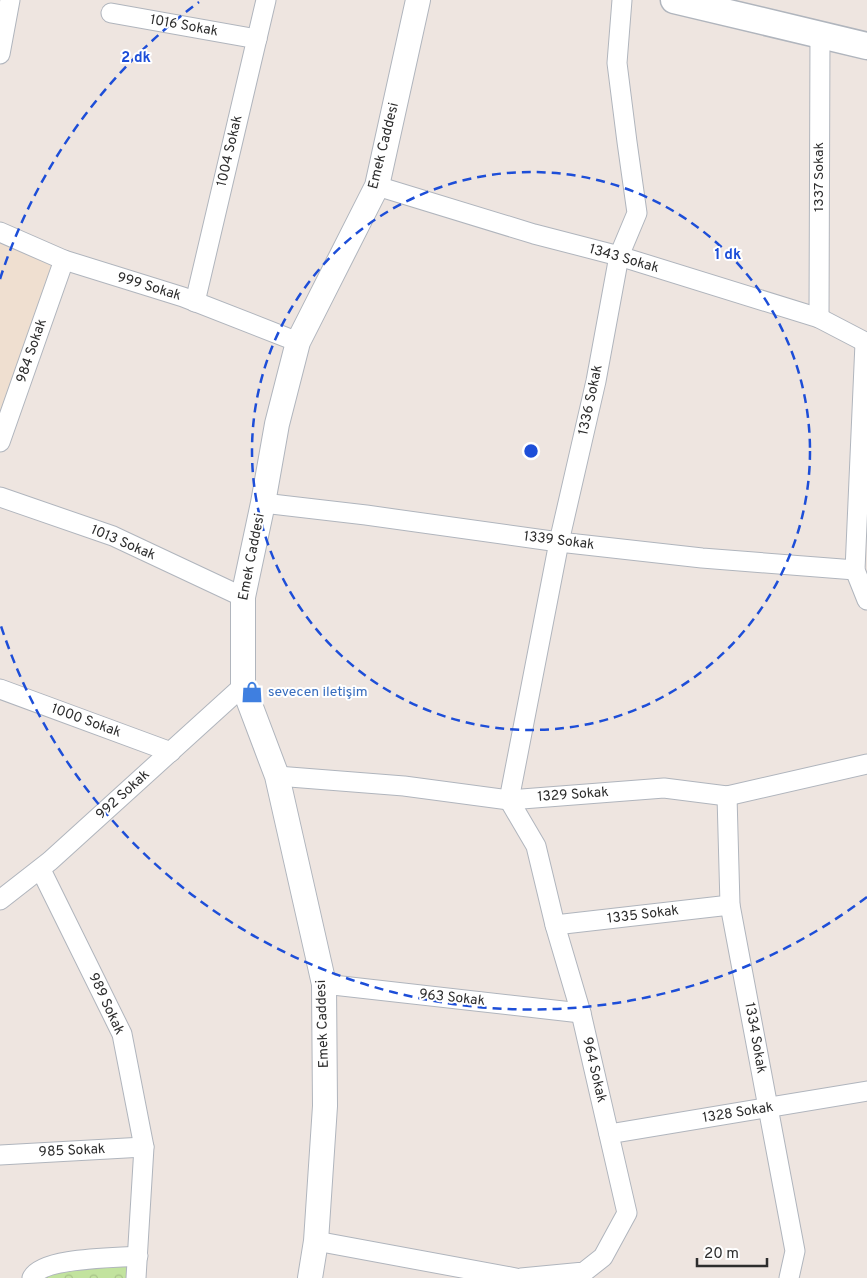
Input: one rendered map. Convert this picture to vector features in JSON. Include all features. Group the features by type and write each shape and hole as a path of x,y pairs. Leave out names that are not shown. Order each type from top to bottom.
{"main road":[{"path":"674,0 867,46"}],"street":[{"path":"0,54 10,0"},
{"name":"1004 Sokak","path":"195,302 266,0"},
{"name":"Emek Caddesi","path":"310,1278 316,1241 325,1106 324,984 277,776 243,686 243,597 277,424 298,342 377,186 418,0"},
{"name":"1336 Sokak","path":"509,800 559,542 596,381 619,256 637,213 617,63 622,0"},
{"name":"1016 Sokak","path":"111,13 256,39"},
{"name":"1337 Sokak","path":"818,318 820,36"},
{"name":"1343 Sokak","path":"377,186 534,234 619,256 818,318 866,343"},
{"name":"999 Sokak","path":"0,232 64,260 195,302 298,342"},
{"name":"984 Sokak","path":"0,442 64,260"},
{"path":"866,343 856,570 867,600"},
{"name":"1013 Sokak","path":"0,497 113,536 243,597"},
{"name":"1339 Sokak","path":"263,503 366,515 559,542 702,558 856,570"},
{"name":"992 Sokak","path":"0,900 41,870 243,686"},
{"name":"1000 Sokak","path":"0,689 171,752"},
{"name":"1329 Sokak","path":"277,776 404,786 509,800 664,788 727,796 867,764"},
{"name":"1334 Sokak","path":"727,796 730,905 795,1252 789,1278"},
{"name":"964 Sokak","path":"509,800 536,846 555,925 581,1012 627,1213 603,1257 586,1275 521,1278"},
{"name":"989 Sokak","path":"41,870 122,1034 144,1147 136,1278"},
{"name":"1335 Sokak","path":"555,925 730,905"},
{"name":"963 Sokak","path":"324,984 581,1012"},
{"name":"1328 Sokak","path":"609,1134 867,1091"},
{"name":"985 Sokak","path":"0,1155 144,1147"},
{"path":"316,1241 516,1278"},
{"path":"32,1278 34,1274 45,1267 68,1261 138,1256"}],"shaded area":[{"path":"0,231 64,260 0,442"}],"green space":[{"path":"138,1256 136,1278 32,1278"}],"place":[{"name":"sevecen iletişim","path":"252,692"}]}
